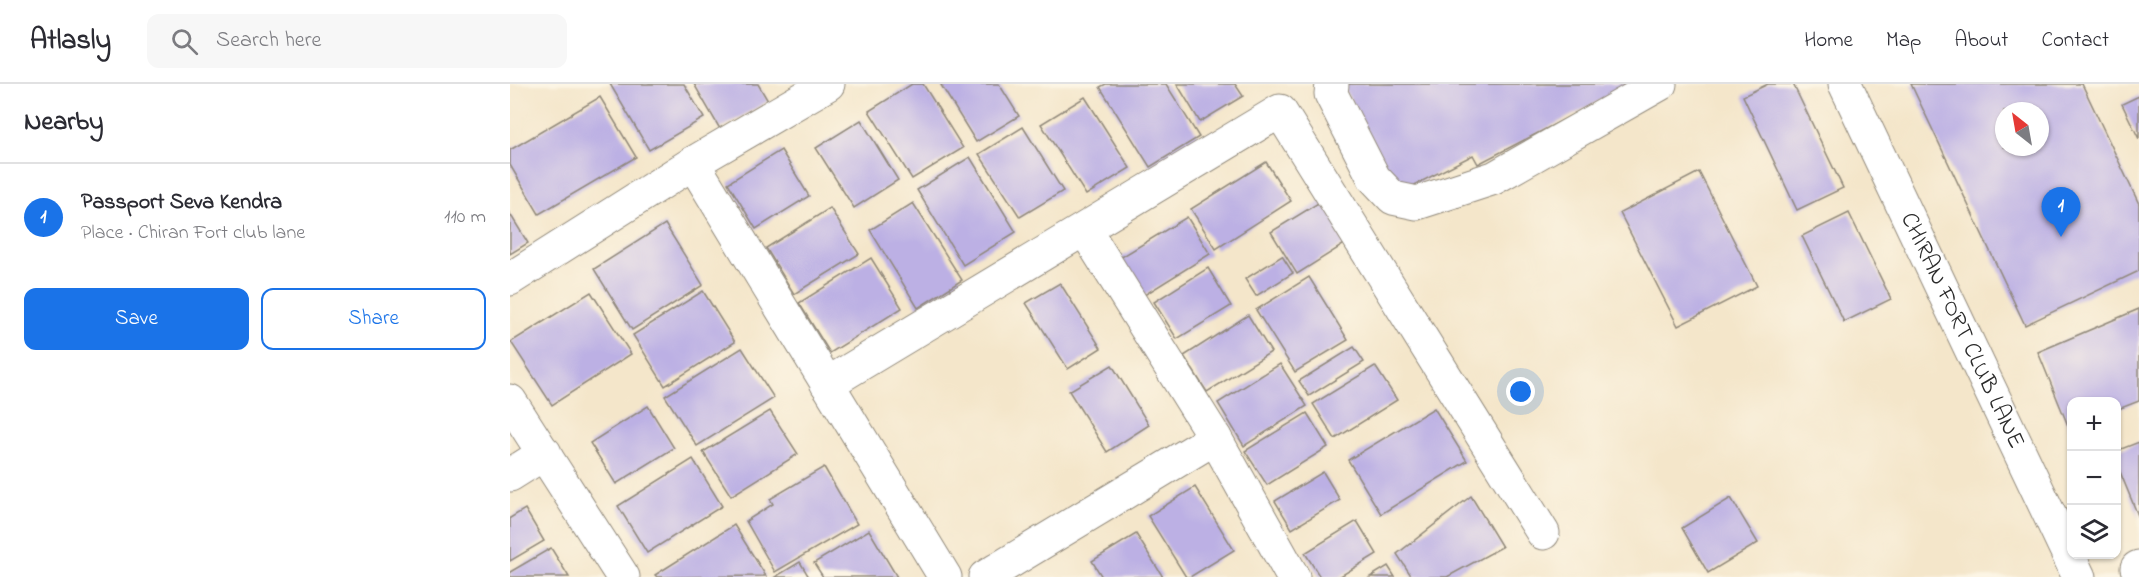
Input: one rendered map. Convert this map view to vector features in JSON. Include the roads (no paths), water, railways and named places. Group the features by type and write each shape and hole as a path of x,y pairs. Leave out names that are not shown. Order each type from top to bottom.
{"street":[{"path":"510,279 693,163 828,84"},
{"path":"1332,84 1331,94 1374,178 1393,198 1417,204 1494,178 1660,84"},
{"name":"CHIRAN FORT CLUB LANE","path":"1845,84 2079,577"},
{"path":"827,384 1280,111 1543,533"},
{"path":"693,163 945,577"},
{"path":"1084,230 1215,438 1293,577"},
{"path":"510,400 623,577"},
{"path":"985,577 1215,438"},
{"path":"510,475 545,453"}],"place":[{"name":"Passport Seva Kendra","path":"2061,237"}]}
